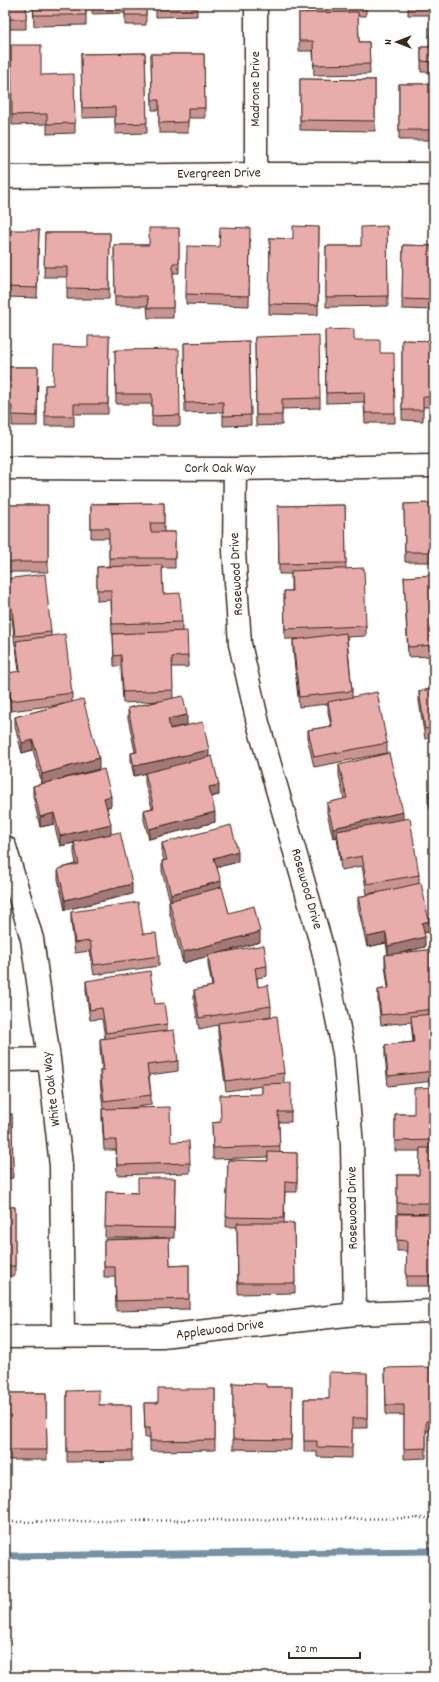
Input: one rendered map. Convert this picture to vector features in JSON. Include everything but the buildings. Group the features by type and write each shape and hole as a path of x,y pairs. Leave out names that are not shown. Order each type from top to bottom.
{"street":[{"name":"Madrone Drive","path":"256,5 256,174"},
{"name":"Evergreen Drive","path":"5,177 256,174 434,174"},
{"name":"Cork Oak Way","path":"5,468 235,469 434,466"},
{"name":"Rosewood Drive","path":"235,469 234,551 240,644 258,722 323,950 344,1053 352,1144 355,1314"},
{"name":"White Oak Way","path":"5,847 32,939 49,1059 61,1166 63,1337"},
{"path":"5,1060 49,1059"},
{"name":"Applewood Drive","path":"5,1337 162,1336 355,1314 434,1311"}],"path":[{"path":"5,1522 434,1518"}],"waterway":[{"path":"5,1556 434,1551"}]}
